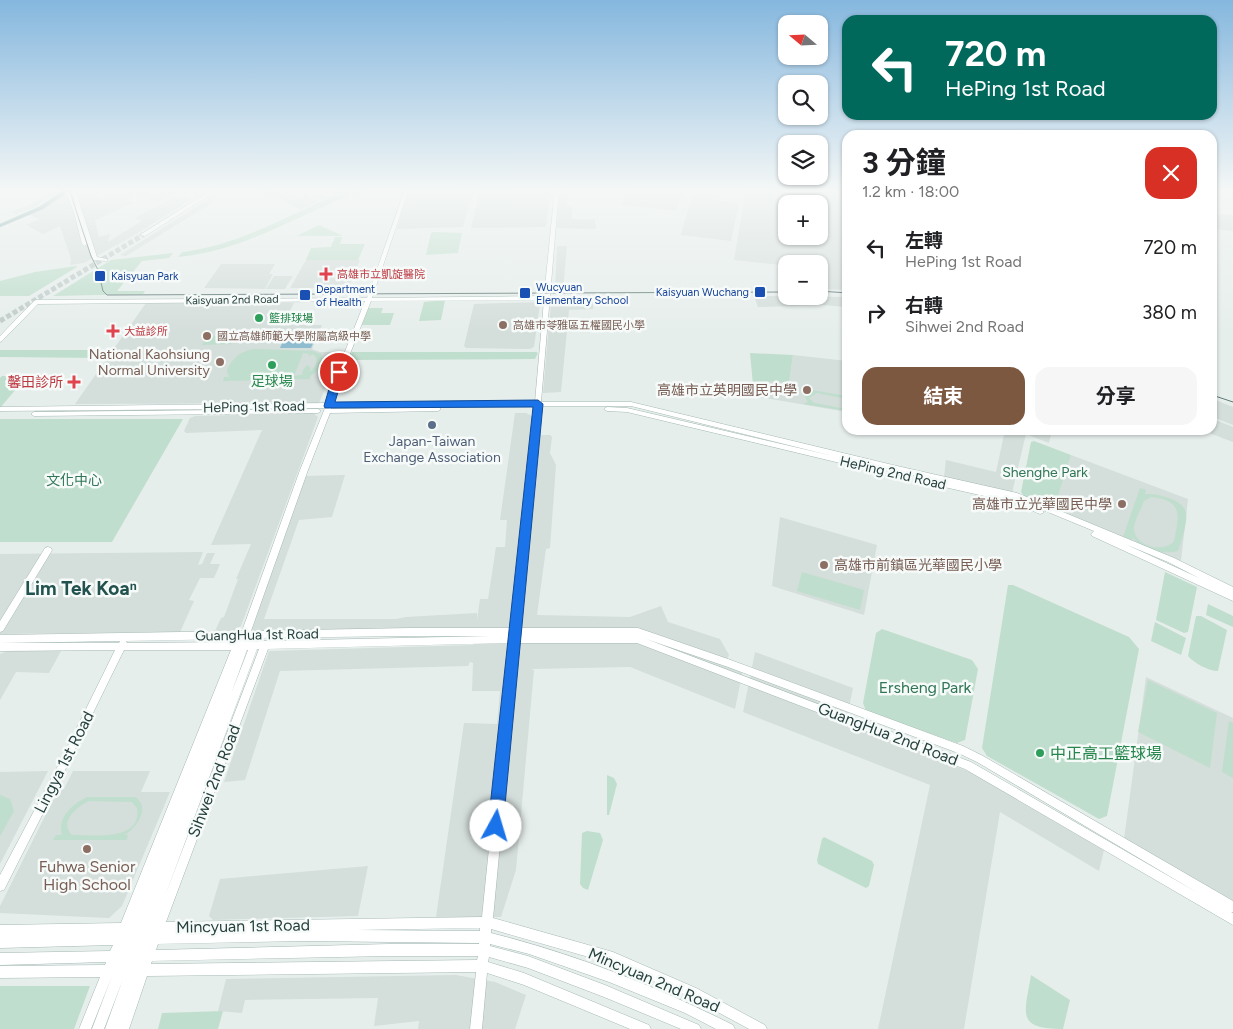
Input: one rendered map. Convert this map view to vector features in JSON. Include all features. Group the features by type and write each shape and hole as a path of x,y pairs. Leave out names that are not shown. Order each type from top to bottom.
{"street":[{"path":"83,237 94,267"},
{"path":"87,237 94,257 105,260"},
{"name":"Sihwei 2nd Road","path":"145,934 298,484 328,408 340,368 369,299 390,237"},
{"path":"476,1029 538,406 552,237"},
{"name":"Kaisyuan 2nd Road","path":"36,302 548,298"},
{"path":"0,336 21,313 36,302"},
{"path":"0,340 36,302"},
{"name":"HePing 1st Road","path":"0,409 538,406"},
{"name":"HePing 2nd Road","path":"538,406 627,410 1016,501 1171,560 1233,591"},
{"name":"HePing 1st Road","path":"0,414 198,414 328,408"},
{"name":"HePing 2nd Road","path":"1088,529 1233,597"},
{"path":"0,628 48,550"},
{"name":"GuangHua 1st Road","path":"0,647 122,646 515,636"},
{"name":"GuangHua 1st Road","path":"0,639 126,637 265,645 515,636"},
{"name":"GuangHua 2nd Road","path":"515,636 637,639 658,646 968,765 1186,886 1233,907"},
{"name":"Lingya 1st Road","path":"0,886 126,637"},
{"name":"Sihwei 2nd Road","path":"113,970 112,957 121,934 245,643"},
{"path":"245,643 265,645"},
{"name":"Sihwei 2nd Road","path":"145,934 265,645"},
{"name":"GuangHua 2nd Road","path":"1186,886 1233,919"},
{"name":"Mincyuan 1st Road","path":"145,934 486,922"},
{"name":"Mincyuan 2nd Road","path":"486,922 613,958 692,992 761,1029"},
{"name":"Mincyuan 1st Road","path":"0,931 121,934 485,937"},
{"name":"Mincyuan 1st Road","path":"0,942 121,934"},
{"path":"123,1029 138,970 137,956 145,934"},
{"path":"85,1029 113,970 137,956 145,934"},
{"name":"Mincyuan 2nd Road","path":"485,937 529,948 609,976 689,1009 729,1029"},
{"name":"Mincyuan 1st Road","path":"0,959 389,950 484,950"},
{"name":"Mincyuan 2nd Road","path":"484,950 528,962 605,991 696,1029"},
{"path":"0,972 482,966 524,979 645,1029"},
{"path":"98,1029 113,970"},
{"path":"111,1029 138,970"}],"shaded area":[{"path":"64,237 109,237 108,242 116,237 131,237 84,263 70,265 71,259"},
{"path":"148,237 157,237 126,256 120,255"},
{"path":"698,237 732,237 731,241"},
{"path":"738,237 778,237 778,245 828,245 828,237 842,237 842,290 828,289 828,255 778,255 778,265 734,260"},
{"path":"557,246 567,246 563,290 555,290"},
{"name":"高雄市立凱旋醫院","path":"306,260 360,260 348,288 290,288"},
{"path":"221,264 275,264 269,274 273,274 265,289 204,288"},
{"path":"274,276 293,276 285,289 266,289"},
{"path":"754,296 778,296 778,305 823,305 758,307"},
{"path":"828,297 842,297 842,307 823,305 828,305"},
{"path":"593,299 593,309 569,310 561,392 543,393 551,303 558,300"},
{"name":"高雄市苓雅區五權國民小學","path":"537,302 540,304 534,347 530,349 466,348 464,346 474,304"},
{"name":"National Kaohsiung Normal University","path":"146,303 294,303 283,325 322,325 312,349 320,352 341,352 319,403 75,404"},
{"name":"高雄市立英明國民中學","path":"793,355 842,360 842,411 765,398 769,380 789,383"},
{"path":"1217,401 1233,407 1233,425 1217,419"},
{"path":"313,413 318,417 241,626 235,630 215,631 221,618 224,617 238,579 236,579 251,544 211,545 262,430 186,433 184,431 190,418 195,416"},
{"path":"515,413 526,413 532,416 530,435 550,435 552,437 550,453 556,465 550,548 546,549 537,615 630,617 661,606 668,622 720,639 729,655 727,659 744,665 735,709 630,667 531,669 534,670 516,870 501,917 436,917 464,723 497,724 500,691 472,691 473,663 470,662 468,666 280,671 245,780 224,782 269,651 473,645 475,628 249,632 305,476 345,475 332,517 299,520 264,619 396,619 477,613 477,620 480,599 488,599 496,547 505,547 507,520 500,520"},
{"path":"1217,421 1233,427 1233,442 1214,435 1217,435"},
{"path":"1004,435 1026,435 1012,493 944,477 946,460 996,472"},
{"path":"1029,435 1051,435 1049,443"},
{"name":"高雄市立光華國民中學","path":"1071,455 1188,499 1181,561 1054,509"},
{"name":"高雄市前鎮區光華國民小學","path":"780,517 877,545 864,615 772,586"},
{"path":"203,552 198,565 202,564 207,553 215,553 210,564 220,564 214,578 200,578 189,600 194,601 180,632 0,634 0,554"},
{"path":"7,651 61,651 49,673 16,672 0,700 0,654"},
{"path":"755,652 853,688 846,722 977,775 1104,850 1099,871 1000,812 964,1029 878,1029 930,785 743,712"},
{"path":"1146,677 1233,718 1233,902 1124,839"},
{"path":"48,771 0,864 0,772"},
{"name":"Fuhwa Senior High School","path":"73,771 150,771 141,792 170,792 122,906 109,918 0,913 0,906 58,790 64,789"},
{"path":"368,866 358,916 213,920 209,916 220,879"},
{"path":"456,975 495,982 526,995 515,1029 418,1029 419,1021 374,1026 378,998 245,1000 242,1013 218,1011 226,979"}],"green space":[{"path":"241,237 254,237 228,247 178,257 182,252"},
{"path":"335,237 342,237 340,244 365,244 358,260 306,260 311,248 331,247"},
{"path":"430,237 461,237 458,253 426,255"},
{"path":"173,253 169,258 142,261 117,291 145,291 143,294 53,296 111,260"},
{"path":"76,266 29,296 0,296 0,281 35,272"},
{"path":"445,300 441,320 419,321 424,302"},
{"path":"368,308 383,308 381,313 394,313 390,325 362,325"},
{"path":"236,335 231,344 202,345 207,336"},
{"path":"0,350 103,350 97,358 0,357"},
{"path":"249,350 313,351 321,354 322,361 318,369 310,376 310,379 223,381 224,377 229,377 227,370 234,359 241,353","holes":["303,353 310,354 307,357 313,354 317,360 313,369 309,372 311,368 307,365 302,375 294,376"]},
{"path":"352,352 538,353 535,359 350,360 348,358"},
{"path":"750,353 793,355 789,383 769,381 765,398 754,396"},
{"path":"2,376 27,376 0,408 0,378"},
{"path":"806,389 842,395 842,398 817,393 809,398 814,403 842,408 842,410 803,404 808,402 805,397 809,393 805,391"},
{"name":"文化中心","path":"0,419 183,419 112,542 0,542"},
{"name":"Shenghe Park","path":"1034,441 1071,455 1054,509 1024,496 1021,492 1031,442"},
{"path":"1140,488 1146,490 1145,494 1169,498 1184,508 1186,521 1178,551 1159,552 1142,546 1133,538 1132,540 1123,537","holes":["1151,497 1169,502 1177,511 1178,517 1174,541 1163,547 1150,546 1138,539 1134,527 1144,501"]},
{"path":"802,572 864,590 860,610 797,591"},
{"path":"1165,572 1197,587 1188,632 1184,633 1156,620"},
{"path":"1008,585 1013,585 1129,637 1139,649 1107,816 1099,819 987,756 982,748"},
{"path":"1208,604 1233,616 1233,627 1206,615"},
{"path":"1196,616 1201,616 1227,630 1218,671 1202,666 1188,656"},
{"path":"1155,622 1186,638 1181,655 1151,641"},
{"name":"Ersheng Park","path":"882,629 972,660 978,669 965,740 957,743 866,711 863,703 876,633"},
{"path":"1148,680 1217,713 1210,768 1138,732"},
{"path":"1229,721 1233,723 1233,778 1222,772"},
{"path":"607,775 614,778 617,784 609,815 607,815"},
{"path":"0,795 10,799 14,811 0,836"},
{"path":"87,797 135,797 140,801 142,811 138,822 125,835 128,835 127,840 53,840 56,835 62,835 62,822 67,812","holes":["89,801 132,802 137,808 137,819 132,827 124,831 91,836 72,835 68,830 67,825 71,815"]},
{"path":"587,831 600,833 603,840 588,890 580,884 582,833"},
{"path":"824,837 872,861 874,865 869,886 866,888 818,864 817,860"},
{"path":"1031,975 1070,1000 1063,1029 1037,1026 1030,1022 1026,1009"},
{"path":"0,986 90,986 74,1029 0,1029"},
{"path":"223,1011 218,1029 158,1029 162,1013"}],"water":[{"path":"287,332 318,332 311,348 280,348"}],"tunnel":[{"path":"0,321 140,237"}],"tram line":[{"path":"85,237 98,270 103,291 107,295 778,292"},
{"path":"828,292 842,293"},
{"path":"1217,397 1233,402"}],"place":[{"name":"高雄市立凱旋醫院","path":"326,274"},
{"name":"Kaisyuan Park","path":"100,276"},
{"name":"Kaisyuan Wuchang","path":"760,292"},
{"name":"Wucyuan Elementary School","path":"525,293"},
{"name":"Department of Health","path":"305,295"},
{"name":"籃排球場","path":"259,318"},
{"name":"高雄市苓雅區五權國民小學","path":"503,325"},
{"name":"大益診所","path":"113,331"},
{"name":"國立高雄師範大學附屬高級中學","path":"207,336"},
{"name":"National Kaohsiung Normal University","path":"220,362"},
{"name":"足球場","path":"272,365"},
{"name":"馨田診所","path":"74,382"},
{"name":"高雄市立英明國民中學","path":"807,390"},
{"name":"Japan-Taiwan Exchange Association","path":"432,425"},
{"name":"高雄市立光華國民中學","path":"1122,504"},
{"name":"高雄市前鎮區光華國民小學","path":"824,565"},
{"name":"中正高工籃球場","path":"1040,753"},
{"name":"Fuhwa Senior High School","path":"87,849"}],"district":[{"name":"Lim Tek Koaⁿ","path":"81,588"}],"route":[{"path":"339,372 329,406 538,404 496,826"}]}
